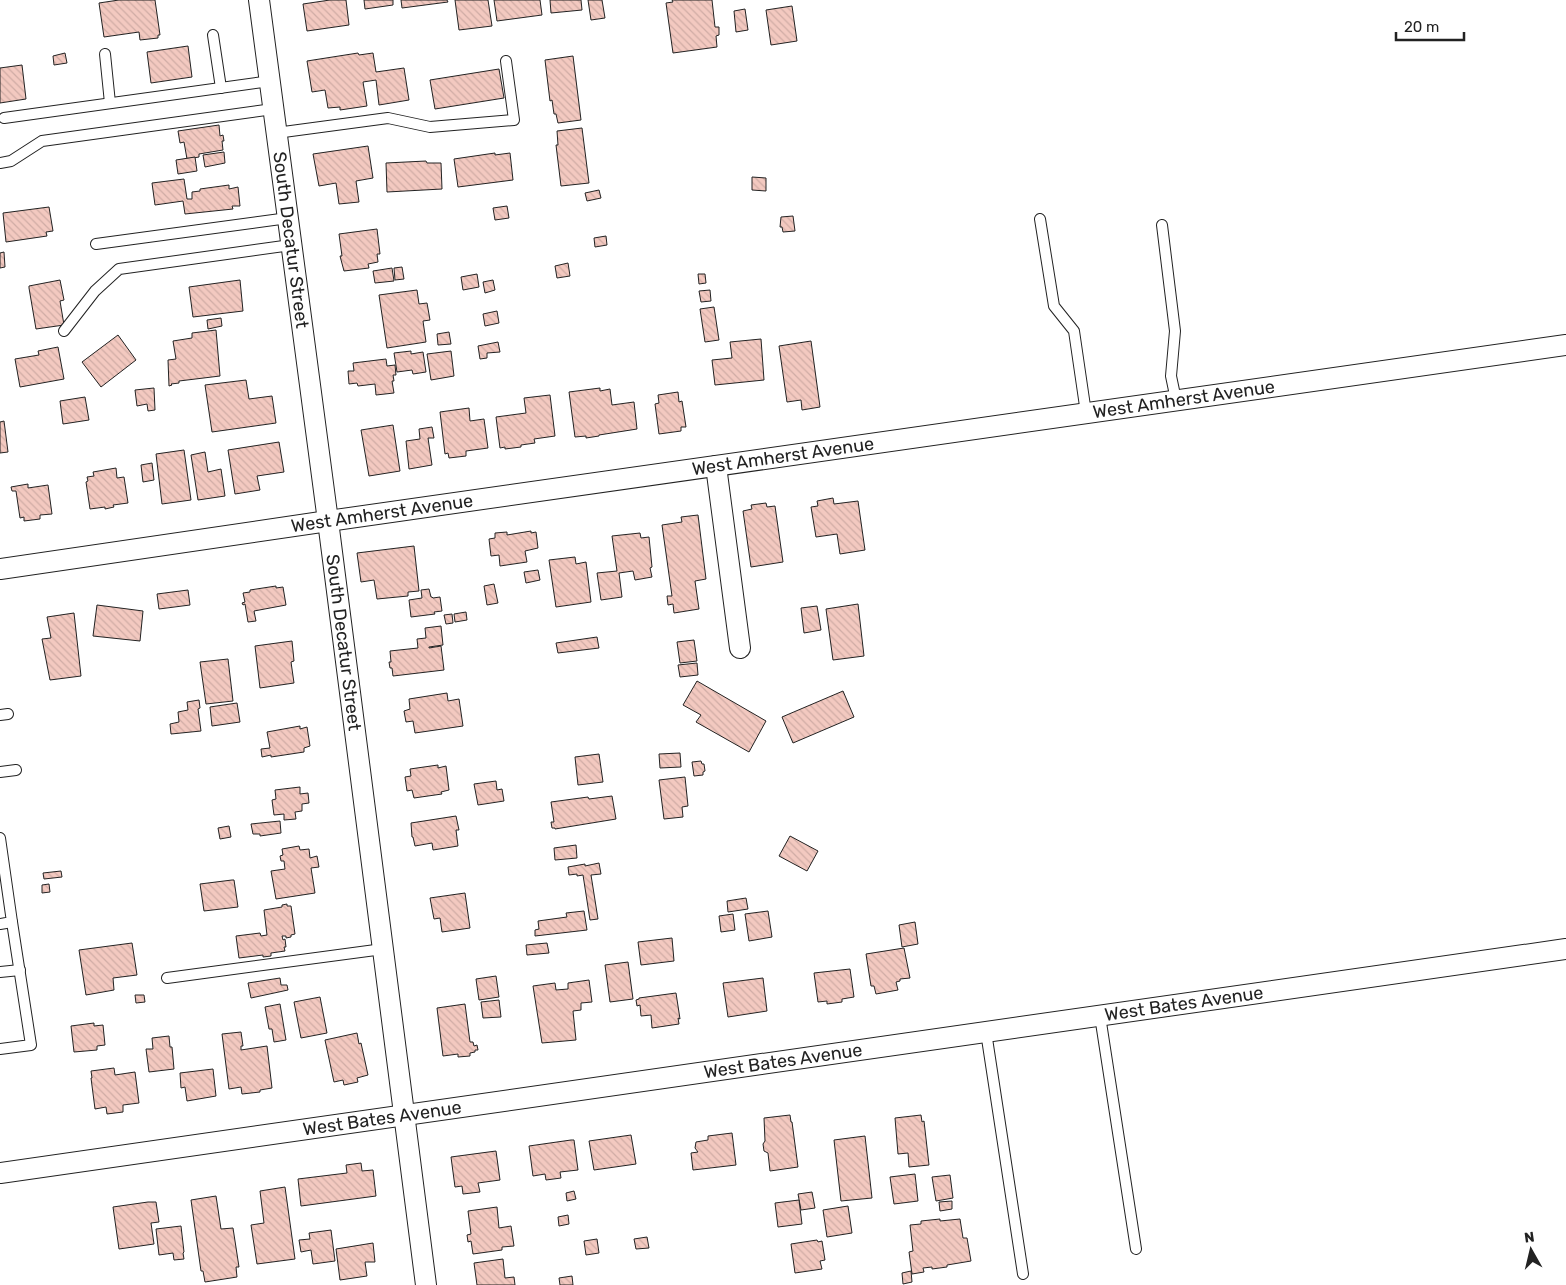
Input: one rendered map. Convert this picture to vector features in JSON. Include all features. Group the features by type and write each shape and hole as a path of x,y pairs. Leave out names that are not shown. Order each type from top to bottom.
{"street":[{"name":"South Decatur Street","path":"259,0 426,1285"},
{"name":"West Amherst Avenue","path":"0,569 1566,345"},
{"path":"716,466 740,648"},
{"name":"West Bates Avenue","path":"0,1173 1566,949"}],"lane":[{"path":"213,35 221,88"},
{"path":"105,54 110,103"},
{"path":"276,133 388,118 430,127 514,120 506,61"},
{"path":"4,118 270,81"},
{"path":"0,163 11,161 42,141 273,109"},
{"path":"96,244 288,218"},
{"path":"1040,219 1054,306 1074,331 1086,413"},
{"path":"1162,225 1174,331 1171,376 1176,400"},
{"path":"64,331 95,291 119,269 291,245"},
{"path":"0,772 16,770"},
{"path":"0,838 31,1045 0,1049"},
{"path":"0,924 12,922"},
{"path":"167,978 383,949"},
{"path":"0,972 20,970"},
{"path":"1100,1016 1136,1249"},
{"path":"986,1032 1023,1274"}],"building":[{"path":"119,0 155,0 160,35 158,35 158,38 140,40 139,32 104,37 99,3"},
{"path":"346,0 349,25 307,31 303,4"},
{"path":"364,0 393,0 393,5 365,9"},
{"path":"401,0 447,0 448,2 402,8"},
{"path":"455,0 488,0 492,26 459,30"},
{"path":"494,0 540,0 542,15 497,21"},
{"path":"550,0 581,0 582,10 551,13"},
{"path":"588,0 602,0 605,18 591,20"},
{"path":"672,0 712,0 715,27 719,27 719,35 716,36 717,47 673,53 666,3 673,2"},
{"path":"792,6 797,41 771,45 766,10"},
{"path":"745,9 748,30 736,32 734,11"},
{"path":"188,46 192,77 151,83 147,52"},
{"path":"65,53 67,63 54,65 53,56"},
{"path":"358,53 359,55 373,53 376,72 404,68 409,100 379,105 376,80 363,82 367,106 340,110 340,107 328,108 325,90 312,92 307,61"},
{"path":"573,56 581,120 558,123 556,114 554,114 552,100 550,101 545,60"},
{"path":"22,65 26,99 0,103 0,68"},
{"path":"499,69 504,98 435,109 430,80"},
{"path":"219,125 220,136 223,135 224,141 222,141 223,150 199,154 199,157 187,159 184,142 180,143 178,131"},
{"path":"582,128 589,183 561,186 556,145 558,145 557,131"},
{"path":"368,146 373,178 356,181 359,202 339,204 336,183 319,186 313,154"},
{"path":"224,152 225,163 205,167 203,155"},
{"path":"495,153 495,155 510,153 513,180 458,187 454,159"},
{"path":"195,157 197,171 178,174 176,160"},
{"path":"426,161 427,163 441,163 442,189 387,192 386,163"},
{"path":"752,177 766,178 766,191 752,190"},
{"path":"184,179 187,199 192,199 192,192 200,191 200,189 229,185 229,189 238,187 240,206 232,206 233,209 185,214 183,201 155,205 152,183"},
{"path":"599,190 601,198 587,201 585,193"},
{"path":"507,206 509,218 495,220 493,208"},
{"path":"49,207 53,231 46,232 47,236 6,242 3,213"},
{"path":"793,216 795,231 783,232 782,227 780,227 781,217"},
{"path":"377,229 380,254 377,254 378,262 368,264 369,268 344,271 340,256 342,256 339,234"},
{"path":"606,236 607,245 595,247 594,238"},
{"path":"4,252 5,267 0,268 0,253"},
{"path":"568,263 570,276 557,278 555,266"},
{"path":"402,267 404,279 395,280 394,268"},
{"path":"392,268 394,281 375,283 373,271"},
{"path":"477,274 479,287 463,290 461,277"},
{"path":"698,274 705,274 706,283 699,284"},
{"path":"60,280 64,300 60,301 64,325 36,329 29,286"},
{"path":"240,280 243,311 193,317 189,287"},
{"path":"493,280 495,290 485,293 483,282"},
{"path":"417,290 419,304 427,303 430,320 423,321 426,342 387,348 379,295"},
{"path":"710,290 711,301 701,302 699,291"},
{"path":"714,307 719,340 705,342 700,309"},
{"path":"497,311 499,323 485,326 483,314"},
{"path":"221,318 222,326 208,329 207,320"},
{"path":"216,330 220,376 179,381 179,383 169,386 168,360 176,359 173,341 192,338 192,333"},
{"path":"449,332 451,344 438,345 437,334"},
{"path":"118,335 136,360 101,387 82,362"},
{"path":"761,339 764,380 715,385 712,360 732,358 730,342"},
{"path":"811,341 820,407 802,410 801,400 787,402 779,346"},
{"path":"498,342 500,352 487,353 487,358 480,359 478,346"},
{"path":"58,347 64,379 20,387 15,359 39,355 38,351"},
{"path":"411,351 411,354 423,352 426,372 413,374 412,370 397,372 394,353"},
{"path":"451,351 454,376 431,380 427,354"},
{"path":"386,359 387,366 395,365 396,375 393,375 394,381 392,381 394,393 376,395 375,384 358,386 357,383 349,384 348,371 354,371 353,363"},
{"path":"246,380 249,399 272,396 276,423 212,432 205,385"},
{"path":"154,388 155,410 148,411 147,404 137,406 135,390"},
{"path":"600,388 600,391 610,389 612,405 634,402 637,429 586,438 586,436 575,437 569,392"},
{"path":"678,392 679,402 682,401 686,427 681,427 681,431 659,434 655,404 659,403 658,395"},
{"path":"550,395 555,436 534,439 535,443 521,445 521,447 500,448 496,417 526,413 524,398"},
{"path":"85,397 89,420 63,424 60,401"},
{"path":"469,408 470,421 484,419 488,448 466,451 466,456 449,458 448,453 445,454 440,412"},
{"path":"4,421 8,452 0,453 0,422"},
{"path":"393,425 400,471 369,476 361,430"},
{"path":"432,427 434,438 428,438 432,465 409,469 406,441 420,439 419,429"},
{"path":"279,442 284,472 257,476 260,490 235,494 228,450"},
{"path":"184,450 191,500 162,504 156,454"},
{"path":"205,452 208,472 221,469 225,496 198,500 191,455"},
{"path":"152,463 154,480 143,482 141,465"},
{"path":"116,468 117,478 124,477 128,503 113,505 114,507 105,509 105,507 90,509 87,477 94,476 93,472"},
{"path":"28,484 28,488 48,485 52,514 40,515 40,519 24,521 24,517 20,518 16,491 12,491 11,487"},
{"path":"833,498 834,504 858,501 865,550 840,554 837,534 816,537 811,507 818,506 817,501"},
{"path":"766,503 767,507 775,506 783,562 751,567 743,511 752,509 751,505"},
{"path":"698,515 706,579 695,581 699,609 674,613 673,604 668,605 667,596 672,596 662,525 682,522 681,517"},
{"path":"531,531 531,533 536,532 538,548 525,551 527,562 500,566 499,555 491,556 489,539 495,538 495,533 507,532 507,535"},
{"path":"640,533 641,538 649,537 652,577 635,580 633,571 619,573 622,597 601,600 597,573 617,571 612,536"},
{"path":"414,546 419,591 408,592 408,596 377,599 374,580 361,582 357,553"},
{"path":"575,557 576,564 586,562 591,602 556,607 549,560"},
{"path":"538,570 540,580 526,583 524,572"},
{"path":"494,584 498,603 487,605 484,586"},
{"path":"276,586 276,588 283,587 286,605 254,611 256,621 248,622 245,604 243,605 242,603 245,602 243,593"},
{"path":"429,589 431,597 440,597 442,611 434,612 435,614 411,617 409,600 422,598 421,590"},
{"path":"188,590 190,605 159,609 157,594"},
{"path":"858,604 864,656 833,660 826,609"},
{"path":"97,605 143,611 140,641 93,636"},
{"path":"817,606 821,630 804,633 801,608"},
{"path":"466,612 467,620 455,622 454,614"},
{"path":"74,613 81,676 50,680 42,639 51,638 47,617"},
{"path":"452,614 453,623 446,624 444,615"},
{"path":"441,626 443,645 429,648 441,646 444,670 393,676 389,662 391,662 390,651 418,648 417,639 426,638 425,628"},
{"path":"597,637 599,648 558,653 556,643"},
{"path":"694,640 697,661 680,663 677,642"},
{"path":"292,641 294,661 291,662 294,683 260,688 255,646"},
{"path":"228,659 233,701 206,704 200,662"},
{"path":"697,663 698,675 680,677 678,665"},
{"path":"697,681 766,721 749,752 696,722 701,715 683,705"},
{"path":"843,691 854,717 793,743 782,717"},
{"path":"447,693 448,701 459,699 463,726 415,733 413,721 406,722 404,711 410,709 409,699"},
{"path":"199,700 200,708 198,709 201,731 171,734 170,724 179,722 178,712 188,710 187,702"},
{"path":"237,703 240,722 212,726 210,707"},
{"path":"300,726 300,729 307,727 310,746 304,748 304,752 262,757 261,749 270,748 267,732"},
{"path":"680,753 681,767 660,768 659,754"},
{"path":"599,754 603,782 578,785 575,757"},
{"path":"701,761 704,764 705,771 703,775 694,776 692,762"},
{"path":"438,765 438,768 446,766 449,790 441,792 442,794 414,798 412,790 407,791 405,777 411,776 410,769"},
{"path":"685,777 688,806 682,807 683,817 664,819 659,780"},
{"path":"496,781 497,790 502,789 504,801 478,805 474,784"},
{"path":"300,787 300,794 308,793 309,803 302,804 302,811 295,812 296,819 284,820 284,814 274,815 272,800 276,799 275,790"},
{"path":"612,796 616,819 552,828 551,822 554,822 551,802"},
{"path":"456,816 459,830 456,830 458,846 433,850 432,843 415,846 411,823"},
{"path":"280,821 281,833 260,836 260,834 253,834 251,824"},
{"path":"229,826 231,837 220,839 218,828"},
{"path":"790,836 818,851 807,871 779,856"},
{"path":"576,845 577,858 555,860 554,848"},
{"path":"299,846 300,850 309,849 310,858 317,856 319,867 311,868 315,893 276,899 271,871 285,869 284,861 281,861 280,856 283,855 282,849"},
{"path":"599,863 601,874 591,875 598,919 590,920 583,875 569,875 568,867"},
{"path":"61,871 62,877 44,879 43,873"},
{"path":"234,880 238,907 204,911 200,884"},
{"path":"49,884 50,892 42,893 42,885"},
{"path":"465,893 470,928 442,932 440,918 434,919 430,898"},
{"path":"746,898 748,909 728,912 727,901"},
{"path":"287,904 287,906 291,906 295,934 286,938 286,936 282,936 283,940 285,939 285,951 271,953 271,956 239,958 236,936 260,933 261,936 267,935 264,910 282,907 282,905"},
{"path":"584,911 587,930 535,936 535,930 539,929 538,921 567,917 566,913"},
{"path":"768,911 772,937 749,941 745,914"},
{"path":"733,914 735,930 721,932 719,916"},
{"path":"915,922 918,944 902,947 899,925"},
{"path":"672,938 674,961 641,965 638,942"},
{"path":"132,943 137,975 113,978 114,990 86,995 79,950"},
{"path":"547,943 549,953 527,955 526,945"},
{"path":"904,948 910,978 900,979 900,981 896,982 898,990 876,994 874,986 871,986 866,954"},
{"path":"628,962 633,999 610,1002 605,965"},
{"path":"850,969 854,997 842,999 842,1002 827,1004 827,1001 818,1002 814,973"},
{"path":"496,976 499,997 479,1000 476,979"},
{"path":"280,978 281,985 287,985 288,990 251,998 248,983"},
{"path":"763,978 767,1011 728,1017 723,983"},
{"path":"589,980 592,1002 581,1003 581,1010 573,1011 576,1040 542,1043 533,986 555,983 556,990 568,989 568,983"},
{"path":"676,993 679,1024 652,1028 651,1015 641,1016 640,1005 637,1006 636,1000"},
{"path":"135,995 144,995 145,1002 136,1003"},
{"path":"320,997 327,1033 301,1038 294,1002"},
{"path":"499,1000 501,1017 483,1018 481,1002"},
{"path":"280,1004 286,1040 274,1042 272,1029 269,1029 265,1007"},
{"path":"465,1004 470,1042 473,1042 474,1046 477,1045 478,1050 470,1053 470,1056 458,1057 458,1054 443,1056 437,1008"},
{"path":"94,1023 94,1026 103,1025 105,1045 97,1046 97,1050 74,1052 71,1026"},
{"path":"241,1032 243,1046 241,1046 241,1050 267,1046 272,1088 260,1090 260,1092 242,1094 241,1087 229,1089 222,1034"},
{"path":"357,1033 368,1075 357,1078 358,1082 344,1085 343,1080 334,1082 325,1040"},
{"path":"169,1036 174,1069 149,1072 146,1049 153,1049 152,1038"},
{"path":"114,1068 115,1075 135,1072 139,1103 123,1105 123,1112 107,1114 106,1107 95,1109 91,1071"},
{"path":"213,1069 216,1096 187,1101 185,1087 181,1088 180,1073"},
{"path":"790,1115 798,1167 770,1171 768,1153 764,1151 763,1144 765,1141 764,1118"},
{"path":"921,1115 922,1122 924,1121 929,1165 909,1167 908,1153 898,1154 895,1118"},
{"path":"732,1133 736,1165 693,1170 691,1153 698,1152 695,1148 696,1142 708,1140 708,1136"},
{"path":"631,1135 636,1164 594,1170 589,1141"},
{"path":"865,1136 872,1198 841,1201 834,1140"},
{"path":"574,1140 578,1170 560,1172 561,1178 546,1180 545,1174 533,1176 529,1146"},
{"path":"496,1151 500,1180 478,1183 480,1192 463,1194 462,1186 455,1187 451,1157"},
{"path":"361,1163 362,1171 373,1170 376,1196 301,1206 298,1179 347,1173 346,1165"},
{"path":"915,1174 918,1201 894,1204 890,1177"},
{"path":"950,1175 953,1198 936,1201 932,1177"},
{"path":"285,1187 295,1259 257,1264 251,1225 264,1223 260,1191"},
{"path":"574,1191 576,1199 567,1201 566,1193"},
{"path":"812,1192 815,1208 801,1210 798,1194"},
{"path":"216,1196 221,1229 233,1228 239,1267 236,1267 237,1277 205,1282 203,1271 201,1271 191,1200"},
{"path":"799,1200 802,1224 778,1227 775,1203"},
{"path":"952,1201 952,1209 940,1211 939,1202"},
{"path":"156,1202 159,1222 151,1223 154,1244 119,1249 113,1207"},
{"path":"848,1206 852,1233 827,1237 823,1210"},
{"path":"497,1207 499,1228 511,1226 514,1246 502,1247 502,1250 473,1254 471,1241 468,1242 467,1235 471,1234 468,1211"},
{"path":"568,1215 569,1224 559,1226 558,1217"},
{"path":"940,1219 940,1221 960,1219 963,1238 967,1238 971,1261 947,1265 947,1267 923,1268 924,1272 912,1274 909,1252 913,1251 910,1225 921,1224 921,1221"},
{"path":"181,1226 184,1259 174,1260 173,1253 159,1255 156,1229"},
{"path":"331,1230 335,1261 313,1264 311,1250 301,1252 299,1240 310,1239 309,1233"},
{"path":"647,1237 649,1248 636,1249 634,1239"},
{"path":"597,1239 599,1253 586,1255 584,1241"},
{"path":"817,1240 818,1242 822,1241 825,1260 820,1261 822,1269 795,1273 791,1244"},
{"path":"373,1243 375,1262 365,1262 367,1276 340,1280 336,1249"},
{"path":"503,1259 505,1278 514,1277 515,1285 477,1285 474,1263"},
{"path":"911,1271 912,1282 903,1284 902,1273"},
{"path":"572,1276 573,1285 560,1285 559,1278"}]}
